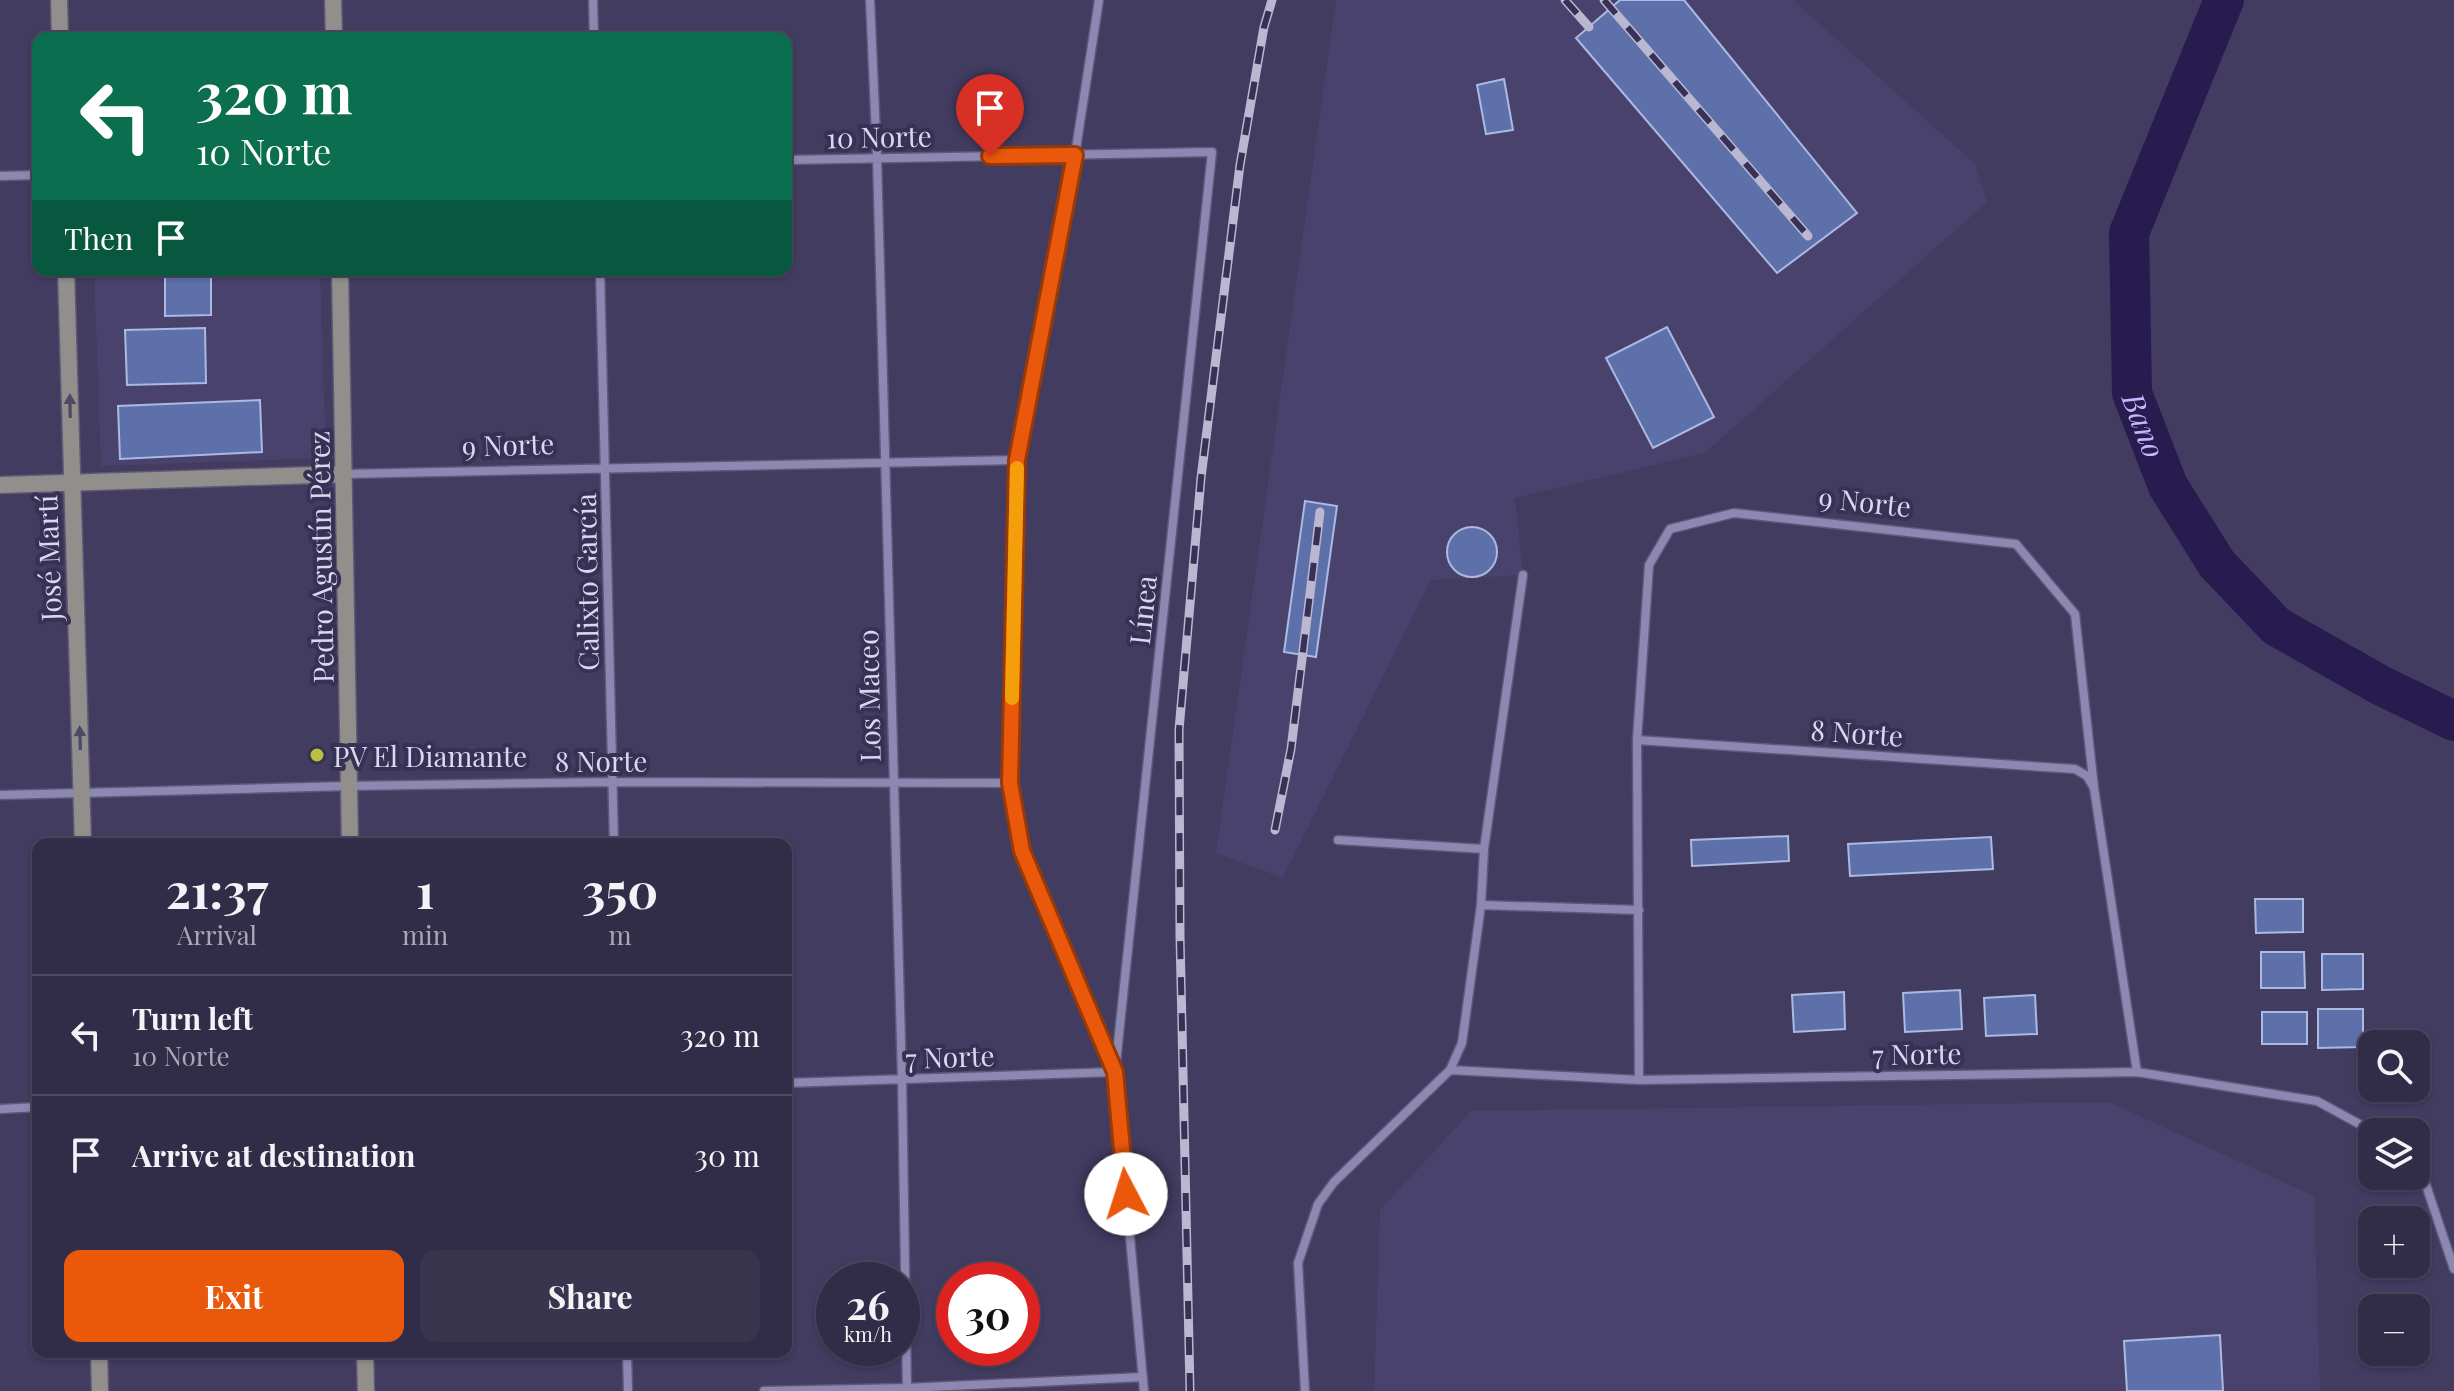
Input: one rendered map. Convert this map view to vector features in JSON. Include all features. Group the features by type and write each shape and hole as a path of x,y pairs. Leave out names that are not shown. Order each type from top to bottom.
{"main road":[{"path":"59,0 60,32"},
{"path":"333,0 334,32"},
{"name":"José Martí","path":"66,276 83,838"},
{"name":"Pedro Agustín Pérez","path":"340,276 350,838"},
{"name":"9 Norte","path":"0,485 345,474"},
{"path":"99,1358 100,1391"},
{"path":"365,1358 366,1391"}],"street":[{"path":"593,0 594,32"},
{"name":"Los Maceo","path":"870,0 902,1079 906,1390"},
{"path":"1099,0 1075,155 1017,460 1010,783 1022,851 1115,1072 1144,1391"},
{"name":"10 Norte","path":"792,160 1212,152"},
{"name":"Línea","path":"1115,1072 1212,152"},
{"path":"0,176 32,175"},
{"name":"Calixto García","path":"600,276 614,838"},
{"name":"9 Norte","path":"345,474 1017,460"},
{"name":"9 Norte","path":"1637,740 1649,565 1670,529 1734,513 2016,544 2075,614 2094,788 2137,1072"},
{"path":"1305,1391 1298,1263 1318,1204 1334,1182 1450,1070 1462,1043 1481,905 1484,849 1523,575"},
{"path":"1637,740 1639,1080"},
{"name":"8 Norte","path":"1637,740 2075,769 2087,776 2094,788"},
{"name":"8 Norte","path":"0,795 613,782 1010,783"},
{"path":"1338,840 1484,849"},
{"path":"1481,905 1639,910"},
{"name":"7 Norte","path":"1450,1070 1639,1080 2137,1072 2317,1101 2358,1123"},
{"name":"7 Norte","path":"792,1083 1115,1072"},
{"path":"0,1109 32,1107"},
{"path":"2428,1190 2454,1269"},
{"path":"627,1358 628,1391"},
{"path":"764,1391 906,1390 1143,1377"}],"shaded area":[{"path":"1336,0 1793,0 1975,164 1987,202 1705,453 1515,498 1523,575 1431,580 1283,878 1216,853"},
{"path":"94,276 320,276 326,458 101,466"},
{"path":"2109,1102 2314,1196 2320,1391 1374,1391 1380,1210 1471,1111"}],"building":[{"path":"1620,0 1684,0 1857,213 1777,273 1576,38"},
{"path":"1504,79 1513,130 1486,134 1477,85"},
{"path":"165,276 211,276 211,315 165,316"},
{"path":"1667,327 1714,417 1653,448 1606,358"},
{"path":"205,328 206,383 127,385 125,330"},
{"path":"260,400 262,452 120,459 118,406"},
{"path":"1305,501 1337,506 1316,657 1284,652"},
{"path":"1472,527 1490,534 1497,552 1490,570 1472,577 1454,570 1447,552 1454,534"},
{"path":"1788,836 1789,861 1692,866 1691,840"},
{"path":"1991,837 1993,869 1850,876 1848,844"},
{"path":"2255,899 2303,899 2303,932 2256,933"},
{"path":"2261,952 2304,952 2305,988 2261,988"},
{"path":"2322,954 2363,954 2363,989 2322,990"},
{"path":"1960,990 1962,1029 1905,1032 1903,993"},
{"path":"1844,992 1845,1029 1794,1032 1792,995"},
{"path":"2035,995 2037,1034 1986,1036 1984,998"},
{"path":"2318,1009 2363,1009 2363,1030 2358,1030 2358,1047 2318,1048"},
{"path":"2262,1012 2307,1012 2307,1044 2262,1044"},
{"path":"2220,1335 2223,1391 2127,1391 2124,1341"}],"waterway":[{"name":"Bano","path":"2224,0 2129,233 2132,393 2168,486 2217,564 2276,626 2380,685 2454,721"}],"railway":[{"path":"1190,1391 1180,936 1179,730 1201,478 1240,165 1264,27 1272,0"},
{"path":"1565,0 1589,27"},
{"path":"1604,0 1808,236"},
{"path":"1275,830 1291,749 1320,512"}],"slow traffic":[{"path":"1012,698 1017,468"}],"place":[{"name":"PV El Diamante","path":"317,755"}],"route":[{"path":"990,156 1075,155 1017,460 1010,783 1022,851 1115,1072 1126,1194"}]}
